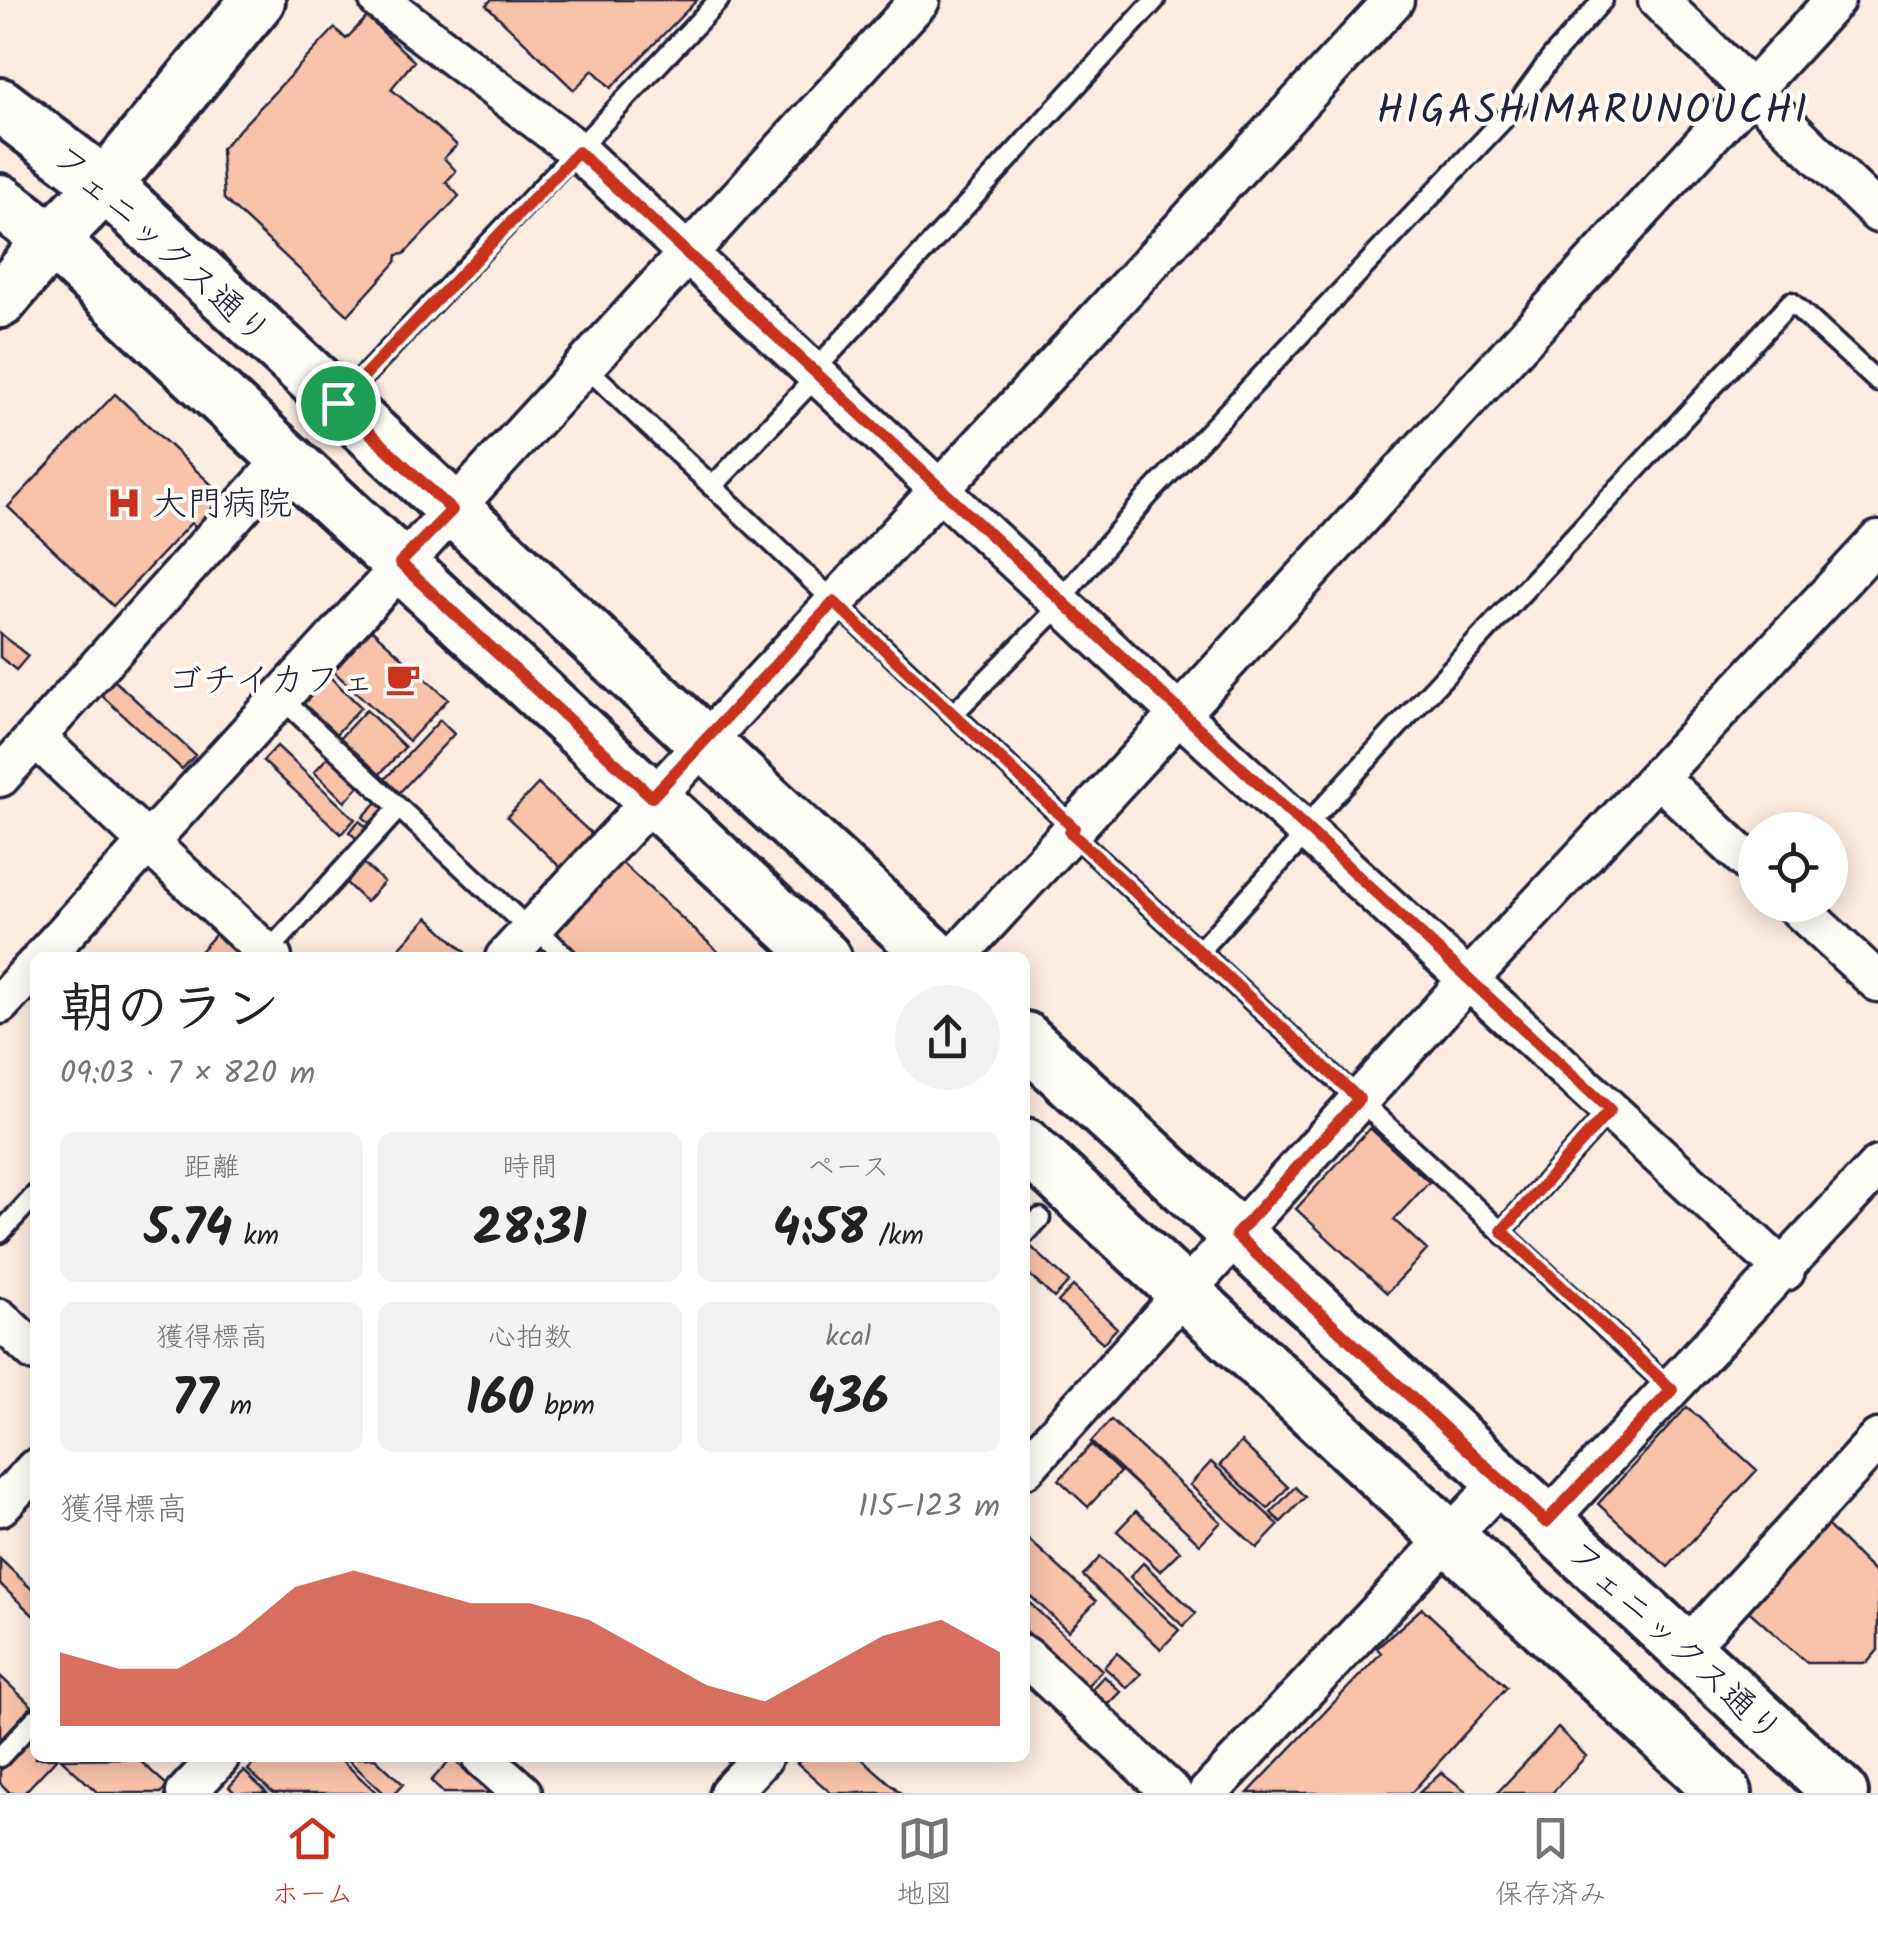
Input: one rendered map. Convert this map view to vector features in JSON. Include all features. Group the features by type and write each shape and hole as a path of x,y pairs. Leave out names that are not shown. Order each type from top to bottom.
{"street":[{"path":"0,301 51,240 105,185 258,0"},
{"path":"379,0 578,152 1179,714 1785,1271"},
{"path":"47,952 920,0"},
{"path":"523,938 1394,0"},
{"path":"1658,0 1878,214"},
{"path":"960,952 1835,0"},
{"name":"フェニックス通り","path":"0,104 105,185 930,952"},
{"name":"フェニックス通り","path":"0,201 51,240 818,952"},
{"path":"0,776 286,457"},
{"path":"1030,1463 1468,980 1660,779 1878,540"},
{"path":"36,738 262,952"},
{"path":"1660,779 1738,852"},
{"path":"1813,922 1878,982"},
{"path":"0,1004 30,971"},
{"name":"フェニックス通り","path":"1030,1045 1841,1793"},
{"path":"1030,1150 1725,1793"},
{"path":"1546,1522 1785,1271 1878,1166"},
{"path":"0,1319 30,1347"},
{"path":"1685,1650 1878,1439"},
{"path":"0,1506 30,1474"},
{"path":"1208,1793 1502,1481"},
{"path":"1030,1661 1172,1793"},
{"path":"186,1793 214,1762"},
{"path":"487,1762 522,1793"},
{"path":"729,1793 758,1762"}],"lane":[{"path":"338,403 719,0"},
{"path":"712,487 1154,0"},
{"path":"953,714 1061,602 1148,496 1516,106 1551,58 1603,0"},
{"path":"1199,951 1792,302 1878,382"},
{"path":"585,366 1199,951 1672,1390"},
{"path":"279,696 398,808 523,938 554,952"},
{"path":"266,952 398,808"},
{"path":"1502,1231 1610,1110"},
{"path":"0,1233 30,1200"},
{"path":"1030,1229 1040,1218"},
{"path":"0,1757 30,1724"}],"building":[{"path":"491,0 697,0 611,88 593,70 574,90 486,5"},
{"path":"367,17 414,61 391,89 457,145 444,158 456,171 446,182 459,196 404,254 397,255 396,262 348,315 224,199 221,149 335,28 346,39"},
{"path":"115,394 230,502 201,532 191,523 113,606 8,507"},
{"path":"371,629 448,699 409,741 332,670"},
{"path":"0,633 28,656 16,670 0,657"},
{"path":"328,675 361,707 335,735 301,704"},
{"path":"113,679 195,755 182,769 100,694"},
{"path":"366,710 405,747 377,777 338,740"},
{"path":"440,720 454,734 399,793 385,779"},
{"path":"277,746 355,819 341,834 263,761"},
{"path":"329,756 360,785 345,802 314,772"},
{"path":"538,784 592,834 561,868 507,817"},
{"path":"379,800 388,809 372,826 363,817"},
{"path":"359,821 368,828 358,840 349,832"},
{"path":"361,861 384,882 366,902 343,880"},
{"path":"621,862 719,952 565,952 550,938"},
{"path":"428,917 465,952 396,952"},
{"path":"216,934 235,952 200,952"},
{"path":"1370,1128 1429,1182 1394,1220 1427,1250 1387,1293 1296,1209"},
{"path":"1030,1246 1069,1282 1054,1298 1030,1276"},
{"path":"1073,1286 1117,1328 1103,1343 1058,1302"},
{"path":"1687,1407 1757,1470 1668,1567 1598,1504"},
{"path":"1111,1420 1221,1522 1200,1544 1091,1442"},
{"path":"1241,1442 1288,1487 1268,1509 1220,1465"},
{"path":"1091,1445 1120,1472 1088,1507 1059,1480"},
{"path":"1211,1462 1279,1525 1257,1548 1190,1485"},
{"path":"1295,1487 1305,1497 1281,1522 1271,1513"},
{"path":"1136,1511 1180,1551 1160,1571 1117,1531"},
{"path":"1821,1519 1878,1576 1878,1650 1867,1663 1807,1663 1742,1605"},
{"path":"1030,1541 1096,1601 1068,1631 1030,1596"},
{"path":"1100,1557 1179,1630 1161,1649 1083,1576"},
{"path":"0,1559 30,1587 30,1612 0,1584"},
{"path":"1143,1563 1196,1613 1183,1626 1130,1577"},
{"path":"1030,1604 1102,1670 1086,1687 1030,1636"},
{"path":"1422,1608 1507,1687 1411,1793 1248,1793 1381,1653 1377,1648"},
{"path":"1117,1653 1141,1674 1127,1688 1104,1667"},
{"path":"0,1676 30,1708 0,1740"},
{"path":"1104,1676 1121,1692 1106,1707 1089,1692"},
{"path":"1558,1728 1586,1756 1552,1793 1497,1793"},
{"path":"30,1739 30,1762 53,1762 24,1793 10,1793 0,1783 0,1771"},
{"path":"64,1762 141,1762 168,1786 161,1793 98,1793"},
{"path":"255,1762 343,1762 377,1793 273,1793 248,1770"},
{"path":"350,1762 379,1762 403,1784 395,1793 384,1793"},
{"path":"448,1762 456,1762 490,1793 443,1793 431,1781"},
{"path":"866,1762 901,1793 831,1793 797,1763"},
{"path":"244,1771 267,1793 235,1793 229,1787"},
{"path":"1441,1772 1466,1791 1465,1793 1419,1793"}],"place":[{"name":"大門病院","path":"124,503"},
{"name":"ゴチイカフェ","path":"403,679"}],"district":[{"name":"HIGASHIMARUNOUCHI","path":"1593,109"}],"route":[{"path":"578,152 1179,714 1610,1110 1502,1231 1672,1390 1546,1522 1236,1235 1359,1099 1070,832 1074,828 834,602 652,797 400,563 452,510 338,403 578,152"}]}
